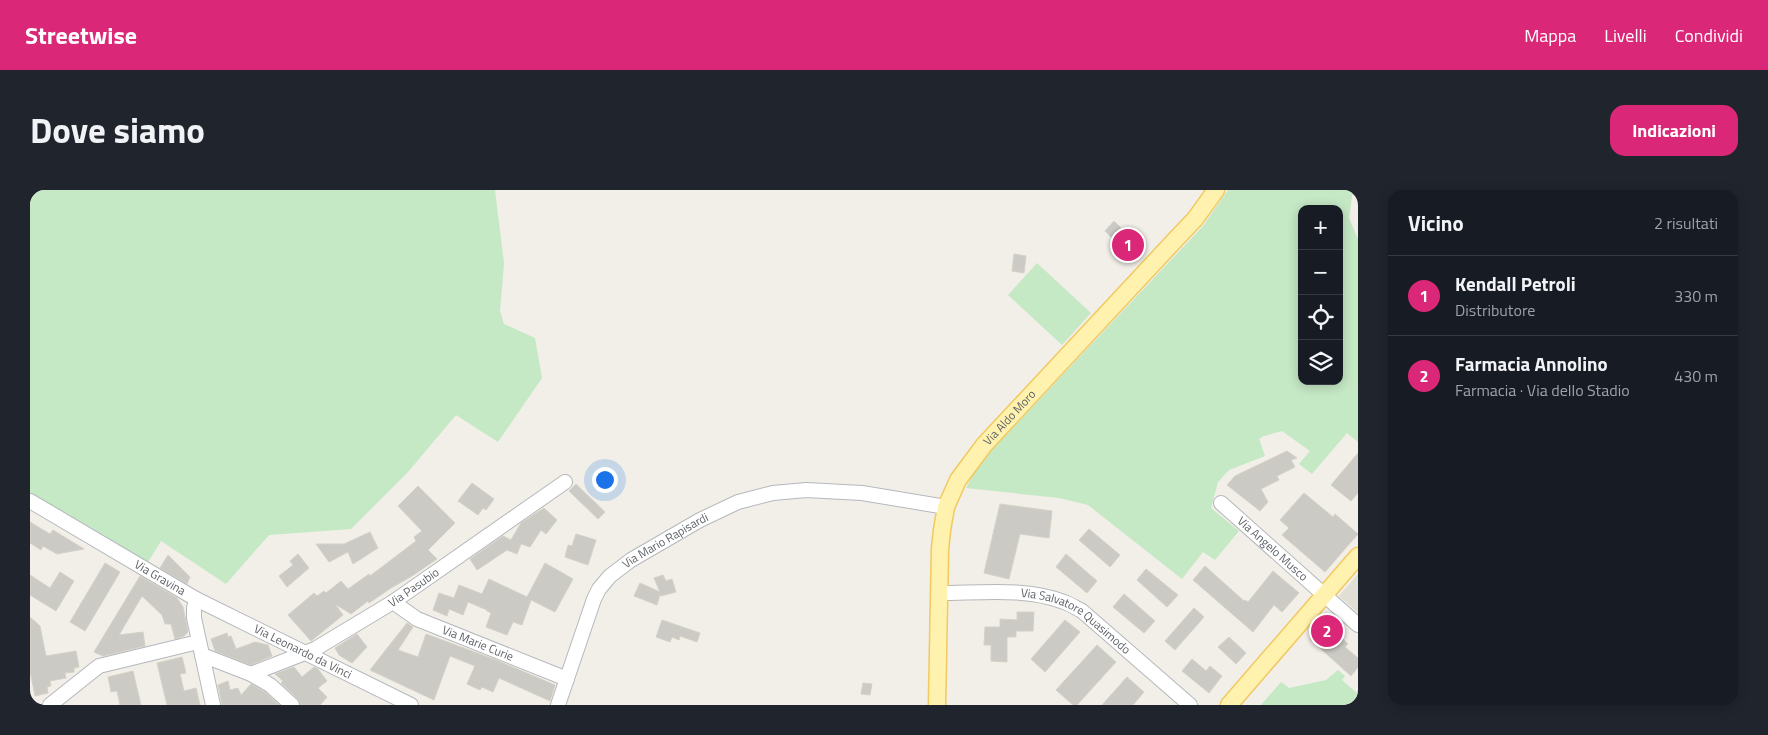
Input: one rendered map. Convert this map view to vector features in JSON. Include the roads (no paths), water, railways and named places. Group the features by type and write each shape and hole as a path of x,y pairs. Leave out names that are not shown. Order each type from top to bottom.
{"main road":[{"name":"Via Aldo Moro","path":"937,705 940,549 946,507 958,480 984,445 1195,219 1216,190"},
{"path":"1229,705 1358,556"}],"street":[{"name":"Via Pasubio","path":"251,674 315,649 392,602 565,482"},
{"name":"Via Mario Rapisardi","path":"558,705 599,589 610,576 631,560 700,520 738,502 773,493 806,490 862,493 946,507"},
{"name":"Via Gravina","path":"30,501 196,599 194,618 213,705"},
{"name":"Via Angelo Musco","path":"1221,503 1358,625"},
{"name":"Via Salvatore Quasimodo","path":"939,593 1016,593 1039,595 1064,602 1082,611 1190,705"},
{"name":"Via Leonardo da Vinci","path":"196,599 411,705"},
{"name":"Via Marie Curie","path":"392,602 418,619 567,679"},
{"path":"50,705 99,666 198,642"},
{"path":"202,655 251,674 270,685 292,705"}],"place":[{"name":"Kendall Petroli","path":"1128,245"},
{"name":"Farmacia Annolino","path":"1327,631"}]}
